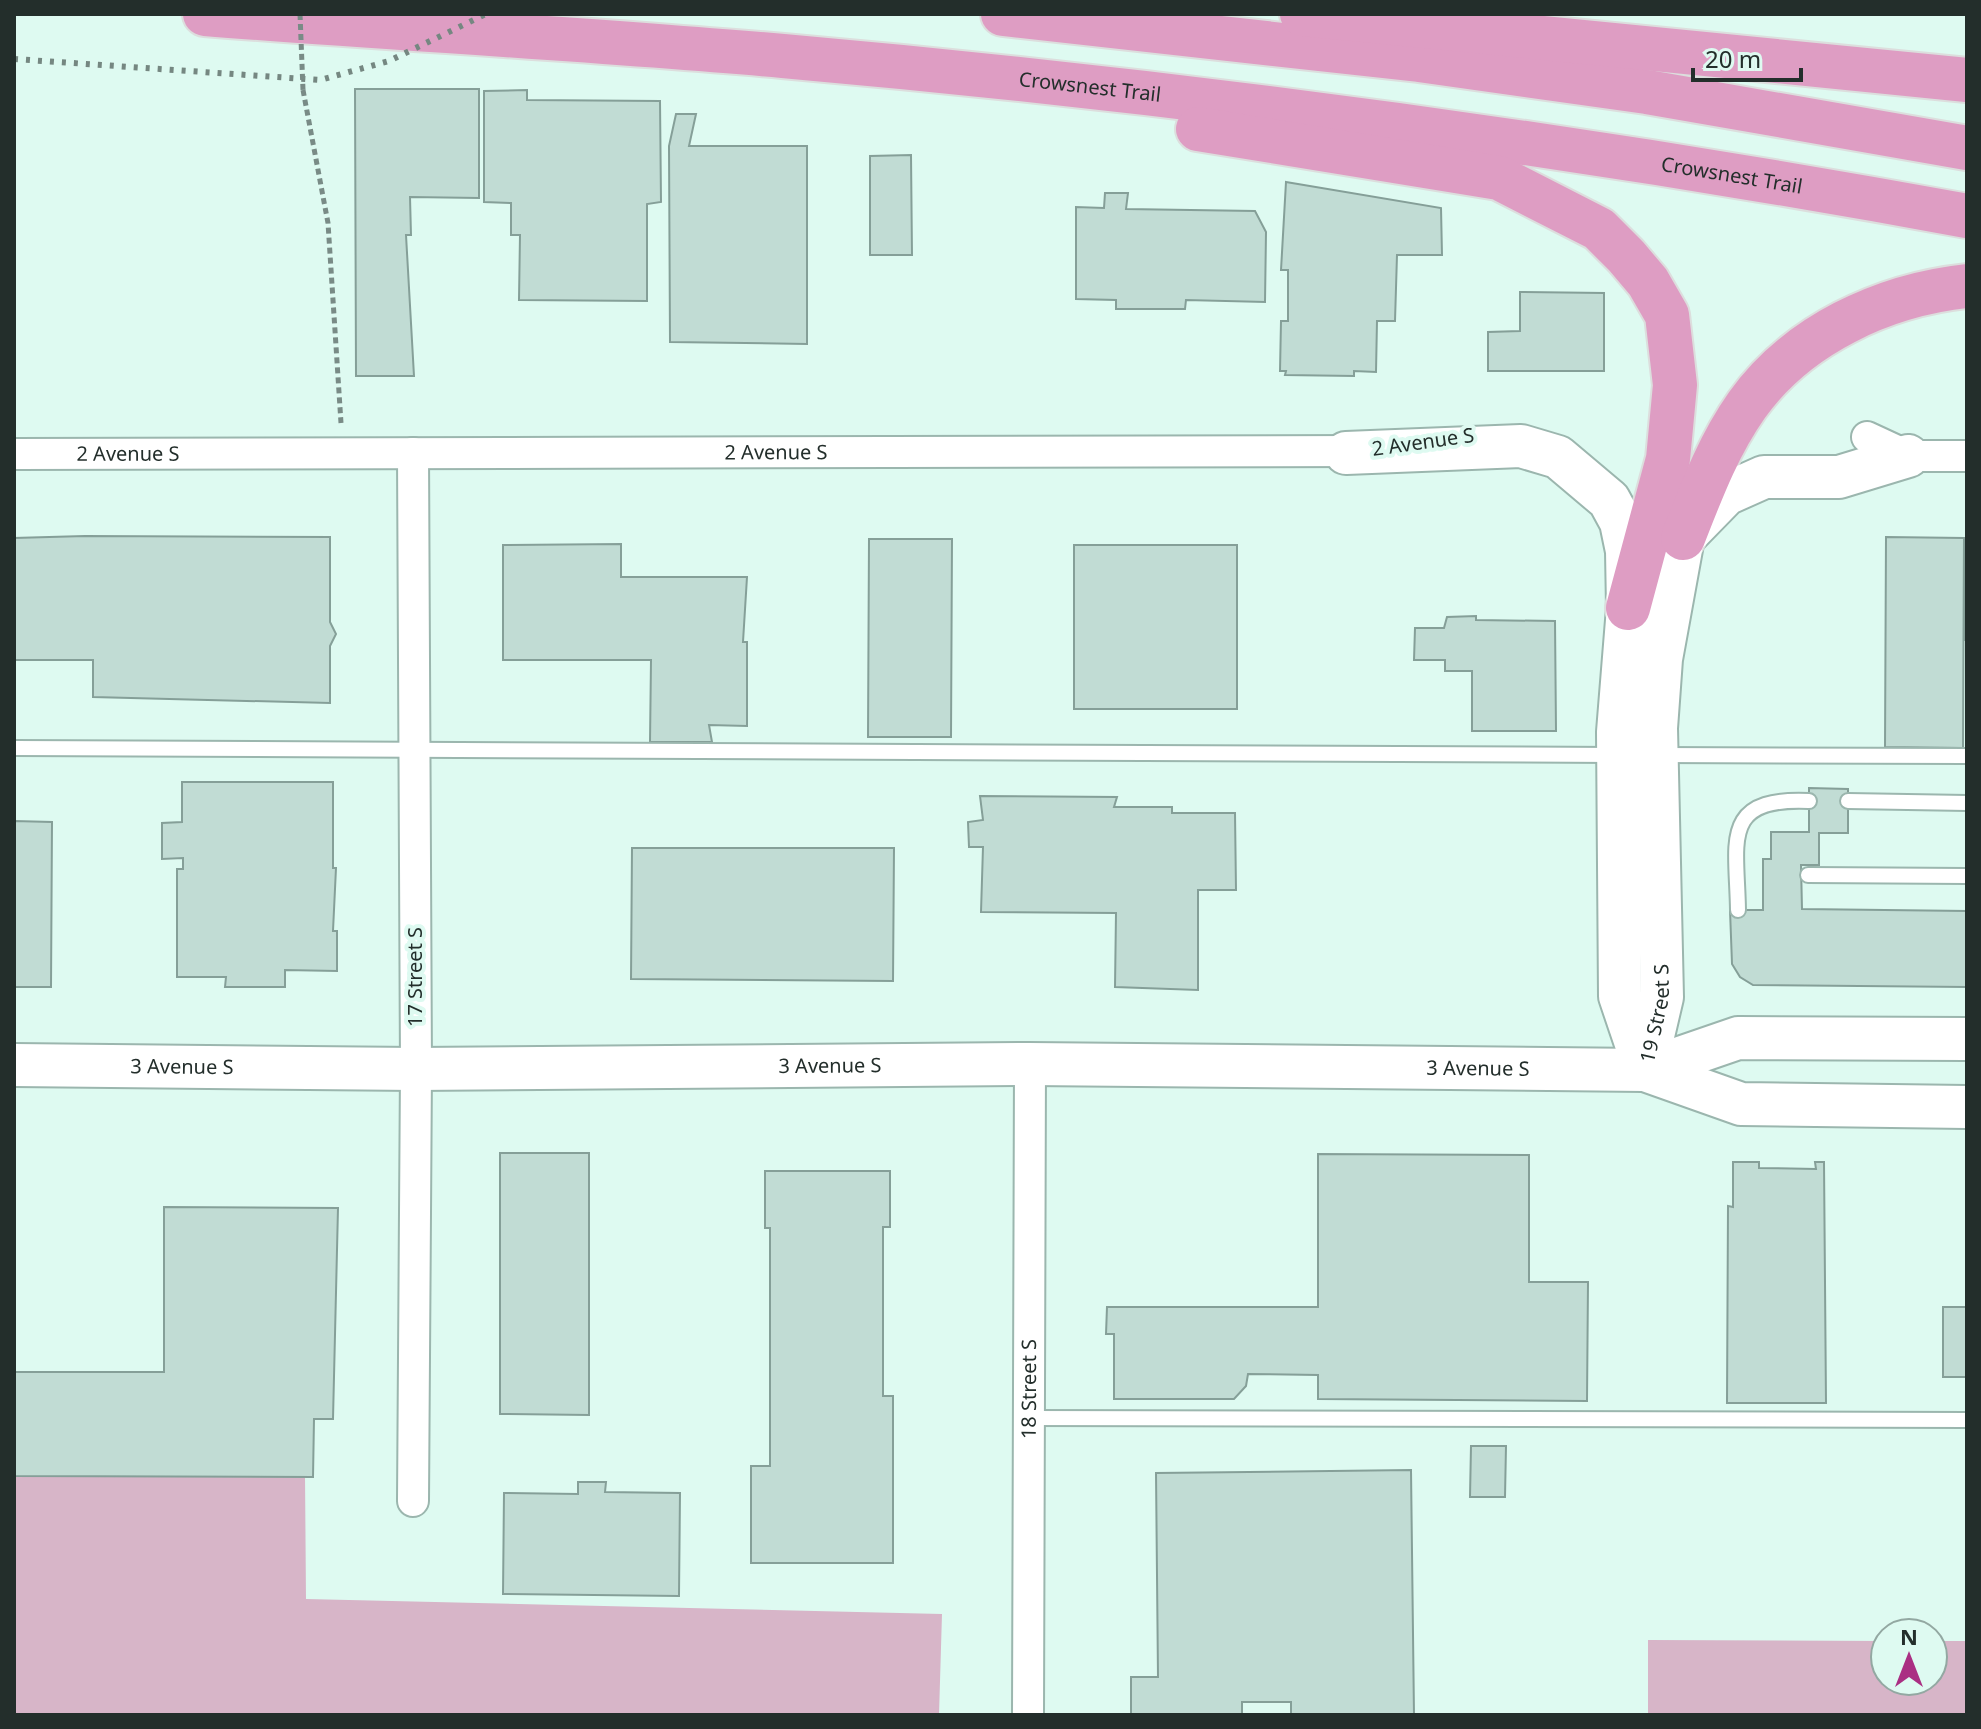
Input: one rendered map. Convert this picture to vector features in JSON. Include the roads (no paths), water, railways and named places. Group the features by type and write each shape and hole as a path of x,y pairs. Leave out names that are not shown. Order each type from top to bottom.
{"highway":[{"name":"Crowsnest Trail","path":"205,14 786,56 1135,93 1534,143 1967,216"},
{"path":"1003,14 1419,60 1647,92 1967,126"},
{"path":"1302,14 1967,80"},
{"path":"786,56 1314,150 1499,178 1599,229 1648,282 1667,315 1673,350 1675,416 1668,459 1628,608"},
{"path":"1647,92 1967,148"},
{"path":"1683,538 1707,474 1726,438 1747,405 1776,371 1854,317 1932,290 1967,286"}],"main road":[{"name":"19 Street S","path":"1346,453 1521,446 1558,457 1609,500 1621,522 1627,551 1637,755 1662,997 1645,1070"},
{"path":"1683,538 1726,494 1764,477 1839,477 1908,456"},
{"name":"19 Street S","path":"1637,755 1661,659 1683,538"},
{"name":"3 Avenue S","path":"1645,1070 1738,1038 1967,1039"},
{"name":"3 Avenue S","path":"14,1065 416,1069 1030,1064 1645,1070 1741,1104 1967,1107"}],"street":[{"name":"2 Avenue S","path":"14,454 1346,453 1536,426"},
{"path":"1867,437 1908,456 1967,456"},
{"name":"17 Street S","path":"413,453 416,1069 413,1501"},
{"name":"18 Street S","path":"1028,1715 1030,1064"}],"lane":[{"path":"14,748 1967,756"},
{"path":"1738,910 1736,835 1744,817 1754,808 1774,802 1809,801"},
{"path":"1848,801 1967,803"},
{"path":"1808,875 1967,876"},
{"path":"1028,1418 1967,1420"}],"railway":[{"path":"14,59 320,80 389,61 486,14"}]}
